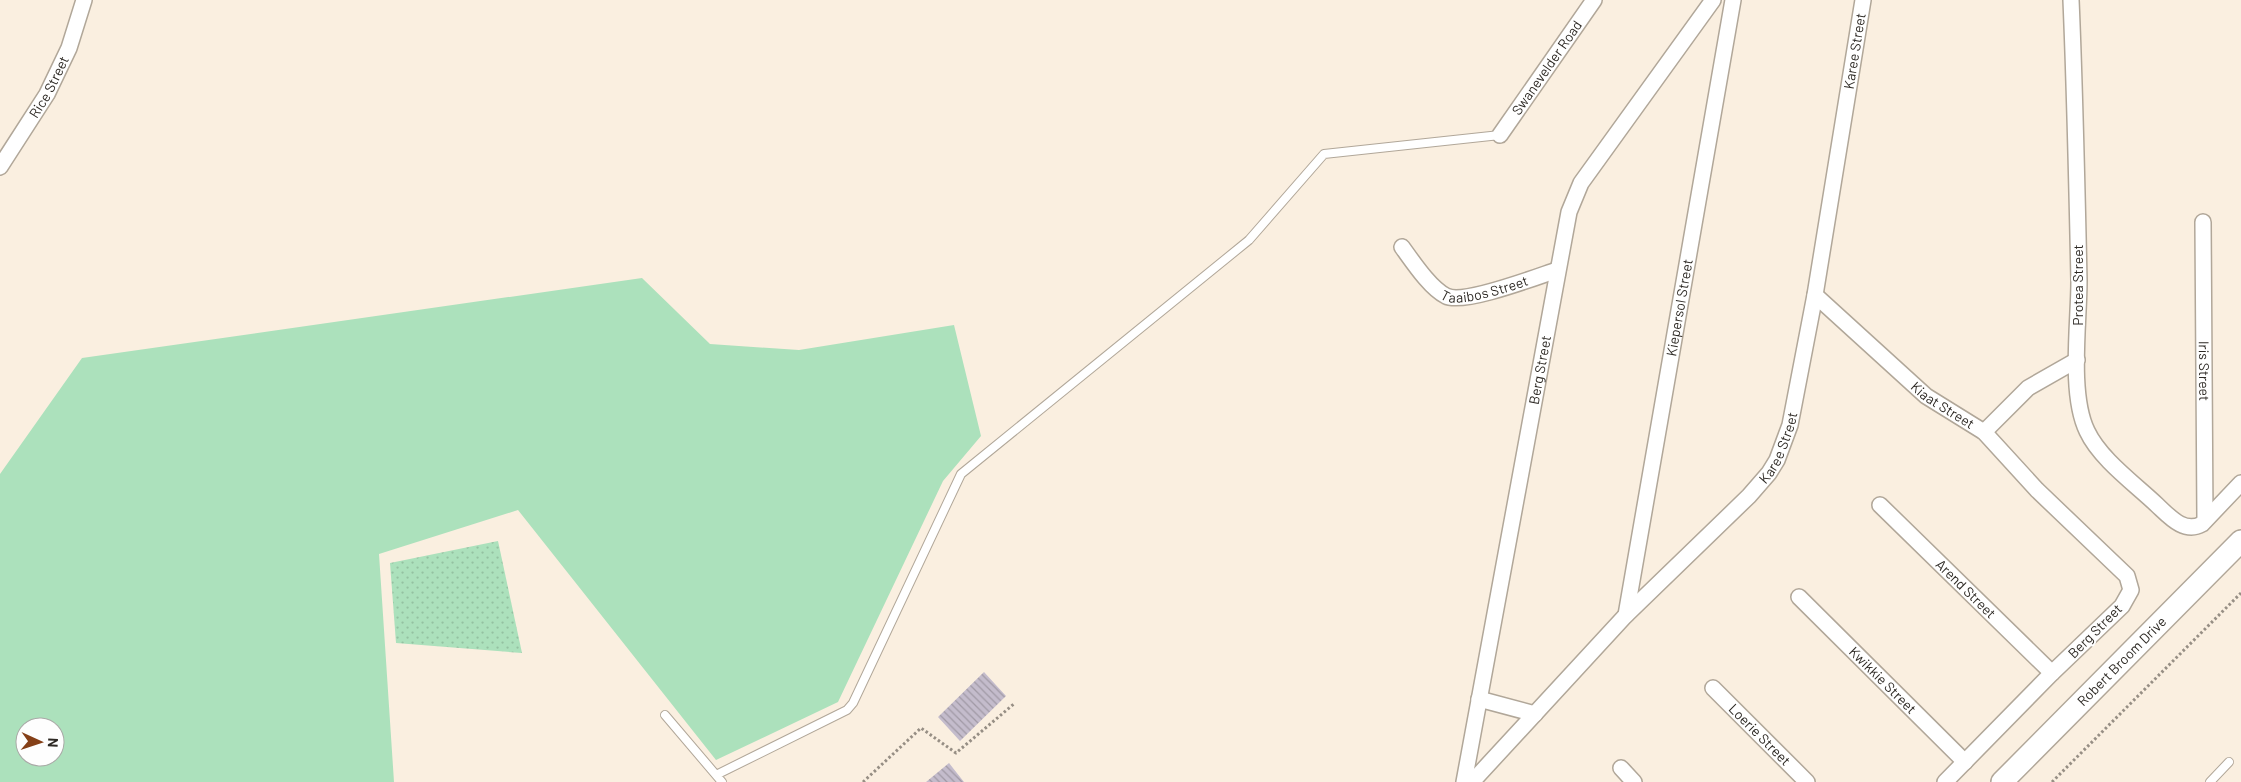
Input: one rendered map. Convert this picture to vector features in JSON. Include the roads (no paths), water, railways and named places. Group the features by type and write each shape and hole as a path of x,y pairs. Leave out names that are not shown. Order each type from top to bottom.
{"street":[{"name":"Rice Street","path":"0,167 47,94 69,48 84,0"},
{"name":"Swanevelder Road","path":"1500,135 1594,0"},
{"name":"Berg Street","path":"1464,782 1569,212 1581,183 1713,0"},
{"name":"Kiepersol Street","path":"1626,615 1733,0"},
{"name":"Karee Street","path":"1472,782 1626,615 1749,496 1769,473 1777,460 1790,425 1815,295 1863,0"},
{"name":"Protea Street","path":"2071,0 2079,280 2077,360 2079,407 2087,432 2096,445 2166,513 2184,526 2195,528 2205,520"},
{"name":"Iris Street","path":"2203,222 2205,520"},
{"name":"Taaibos Street","path":"1402,248 1439,291 1454,299 1470,297 1557,270"},
{"name":"Kiaat Street","path":"1815,295 1926,396 1984,432 2028,388 2077,360"},
{"name":"Berg Street","path":"1945,782 2052,673 2122,606 2131,590 2130,581 2127,576 2037,490 1984,432"},
{"path":"2205,520 2241,483"},
{"name":"Arend Street","path":"1880,505 2052,673"},
{"name":"Robert Broom Drive","path":"2002,782 2241,540"},
{"name":"Kwikkie Street","path":"1799,597 1965,762"},
{"name":"Loerie Street","path":"1712,688 1807,782"},
{"path":"1479,699 1535,714"},
{"path":"1621,768 1634,782"}],"lane":[{"path":"716,775 847,710 853,703 961,474 1248,240 1324,154 1500,135"},
{"path":"665,715 722,782"},
{"path":"2210,782 2229,762"}]}
